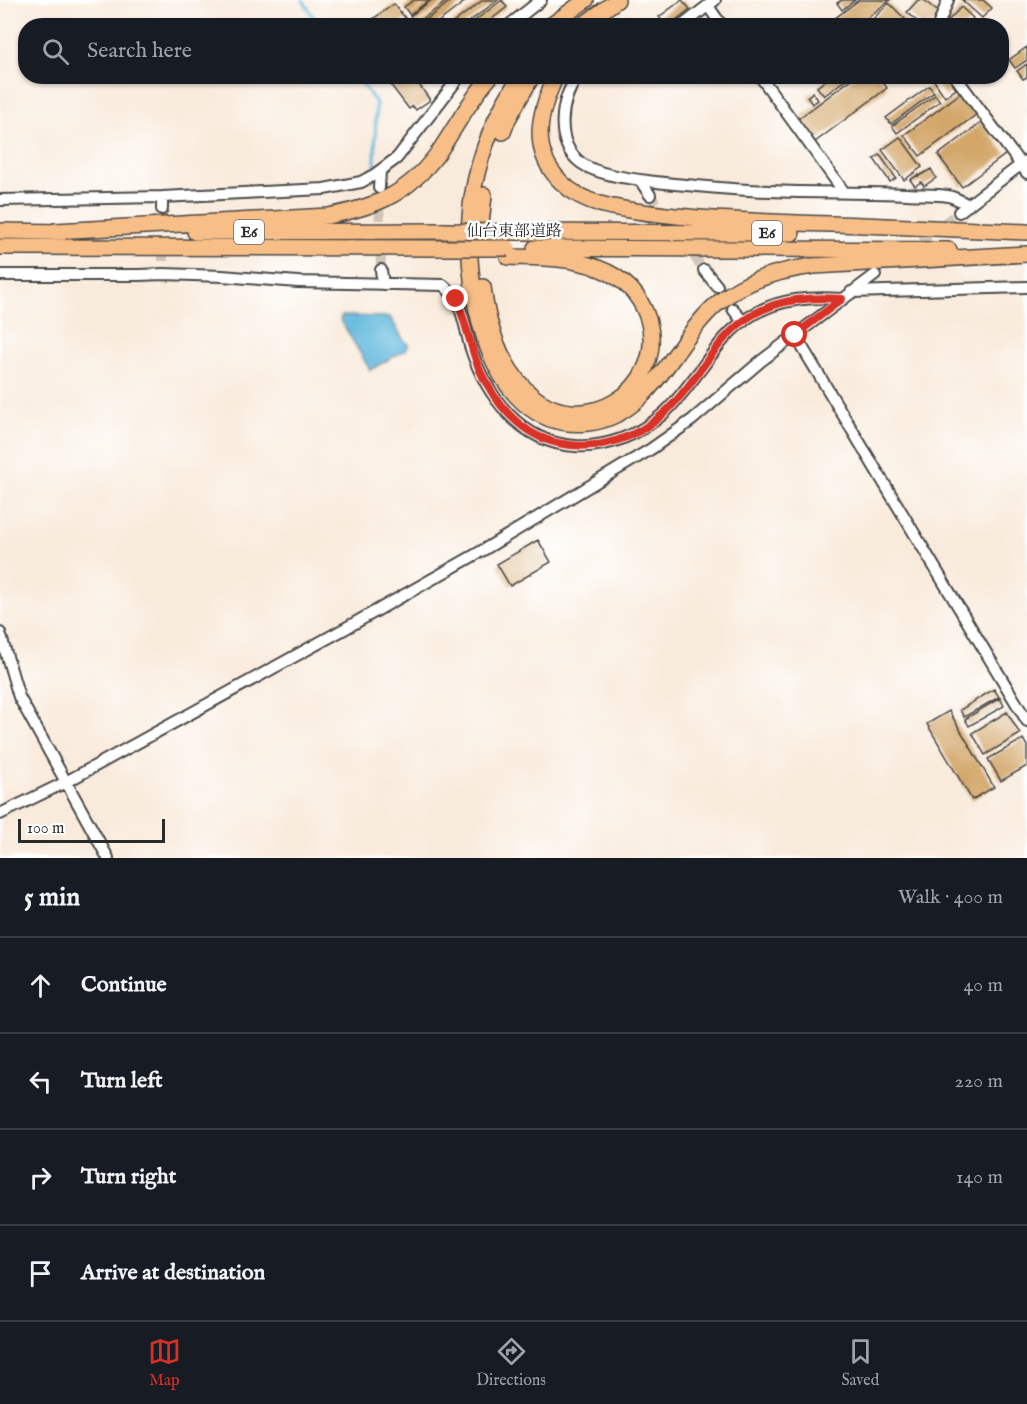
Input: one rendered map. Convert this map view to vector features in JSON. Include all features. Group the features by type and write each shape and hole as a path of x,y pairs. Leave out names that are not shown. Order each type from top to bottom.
{"highway":[{"path":"561,18 587,0"},
{"path":"571,18 587,0"},
{"path":"593,18 612,4"},
{"path":"599,18 612,4"},
{"path":"55,231 328,216 368,207 399,191 424,170 485,84"},
{"path":"516,84 497,119 484,151 472,197 470,265 484,338 498,369 514,393 535,411 560,421 587,423 613,417 625,410 645,393 696,325 719,301 770,274 814,266 1027,252"},
{"path":"508,252 585,264 609,273 631,289 646,312 651,340 647,365 627,394 606,407 580,412 566,411 540,401 518,380 501,354 492,328 484,298 480,265 482,201 499,140 528,84"},
{"path":"552,84 541,116 541,145 545,158 561,182 572,191 600,204 695,218 1027,233"},
{"name":"仙台東部道路","path":"0,231 1027,233"},
{"name":"仙台東部道路","path":"0,247 442,253 549,249 1027,252"}],"street":[{"path":"518,18 541,0"},
{"path":"941,18 948,0"},
{"path":"692,18 711,3 718,18"},
{"path":"0,200 162,197 324,189 361,182 397,158 454,84"},
{"path":"572,84 563,110 566,142 573,155 582,164 599,172 640,180 771,191 950,196 969,205"},
{"path":"765,84 844,192"},
{"path":"960,212 1025,166 961,84"},
{"path":"379,188 380,171"},
{"path":"640,180 650,195"},
{"path":"162,197 162,209"},
{"path":"163,261 164,274"},
{"path":"381,270 383,284"},
{"path":"704,270 717,285"},
{"path":"0,275 164,274 298,282 443,285 451,291 461,309 478,366 486,384 505,411 515,422 542,437 575,446 612,442 633,435 663,414 691,383 713,351 742,322 755,313 776,304 813,297 1027,287"},
{"path":"0,814 66,782 400,597 480,552 651,448 692,420 760,361 875,275"},
{"path":"733,309 742,322"},
{"path":"795,335 1027,720"},
{"path":"0,633 19,697 108,858"}],"water":[{"path":"342,316 390,317 404,341 409,344 406,350 370,370 340,319"}],"building":[{"path":"414,0 429,0 410,15 404,7"},
{"path":"432,0 448,0 424,18 410,16"},
{"path":"452,0 467,0 443,18 428,18"},
{"path":"483,0 498,0 474,18 459,18"},
{"path":"502,0 507,7 493,18 478,18"},
{"path":"682,0 690,9 678,18 659,17"},
{"path":"842,0 855,0 842,10 837,3"},
{"path":"859,0 890,0 867,18 835,18"},
{"path":"918,0 924,0 940,14 937,18 913,18 907,12"},
{"path":"962,0 983,0 992,8 982,18"},
{"path":"889,3 904,18 874,18"},
{"path":"394,4 405,18 374,18"},
{"path":"961,7 973,18 951,18"},
{"path":"1027,47 1027,60 1015,68 1009,60"},
{"path":"1027,64 1027,77 1023,79 1017,71"},
{"path":"390,84 419,84 430,100 416,110 413,106 409,109"},
{"path":"821,84 840,84 824,96 817,87"},
{"path":"845,84 884,84 887,88 815,142 798,119"},
{"path":"936,84 953,84 956,89 945,97"},
{"path":"929,86 934,92 891,124 886,118"},
{"path":"813,92 818,100 812,104 807,97"},
{"path":"961,93 977,114 920,156 904,135"},
{"path":"935,95 940,101 897,133 892,126"},
{"path":"982,122 1006,154 962,187 938,155"},
{"path":"900,137 922,167 904,180 882,150"},
{"path":"880,155 896,178 890,182 874,159"},
{"path":"931,169 936,178 924,186 921,182 915,186 910,180 918,175"},
{"path":"538,540 551,562 510,586 497,564"},
{"path":"994,689 999,697 964,717 960,710"},
{"path":"1000,698 1004,706 969,726 965,719"},
{"path":"949,711 994,787 972,800 927,724"},
{"path":"1007,712 1020,734 985,755 972,733"},
{"path":"1023,739 1027,746 1027,766 1001,781 988,759"}],"waterway":[{"path":"303,0 314,18"},
{"path":"363,84 376,103 375,165"}],"tunnel":[{"path":"379,195 381,270"},
{"path":"650,195 704,270"},
{"path":"162,209 163,261"},
{"path":"909,250 959,212"}],"route":[{"path":"456,299 478,366 486,384 505,411 515,422 542,437 575,446 612,442 633,435 663,414 691,383 713,351 739,324 755,313 796,299 813,297 842,299 795,335"}]}
